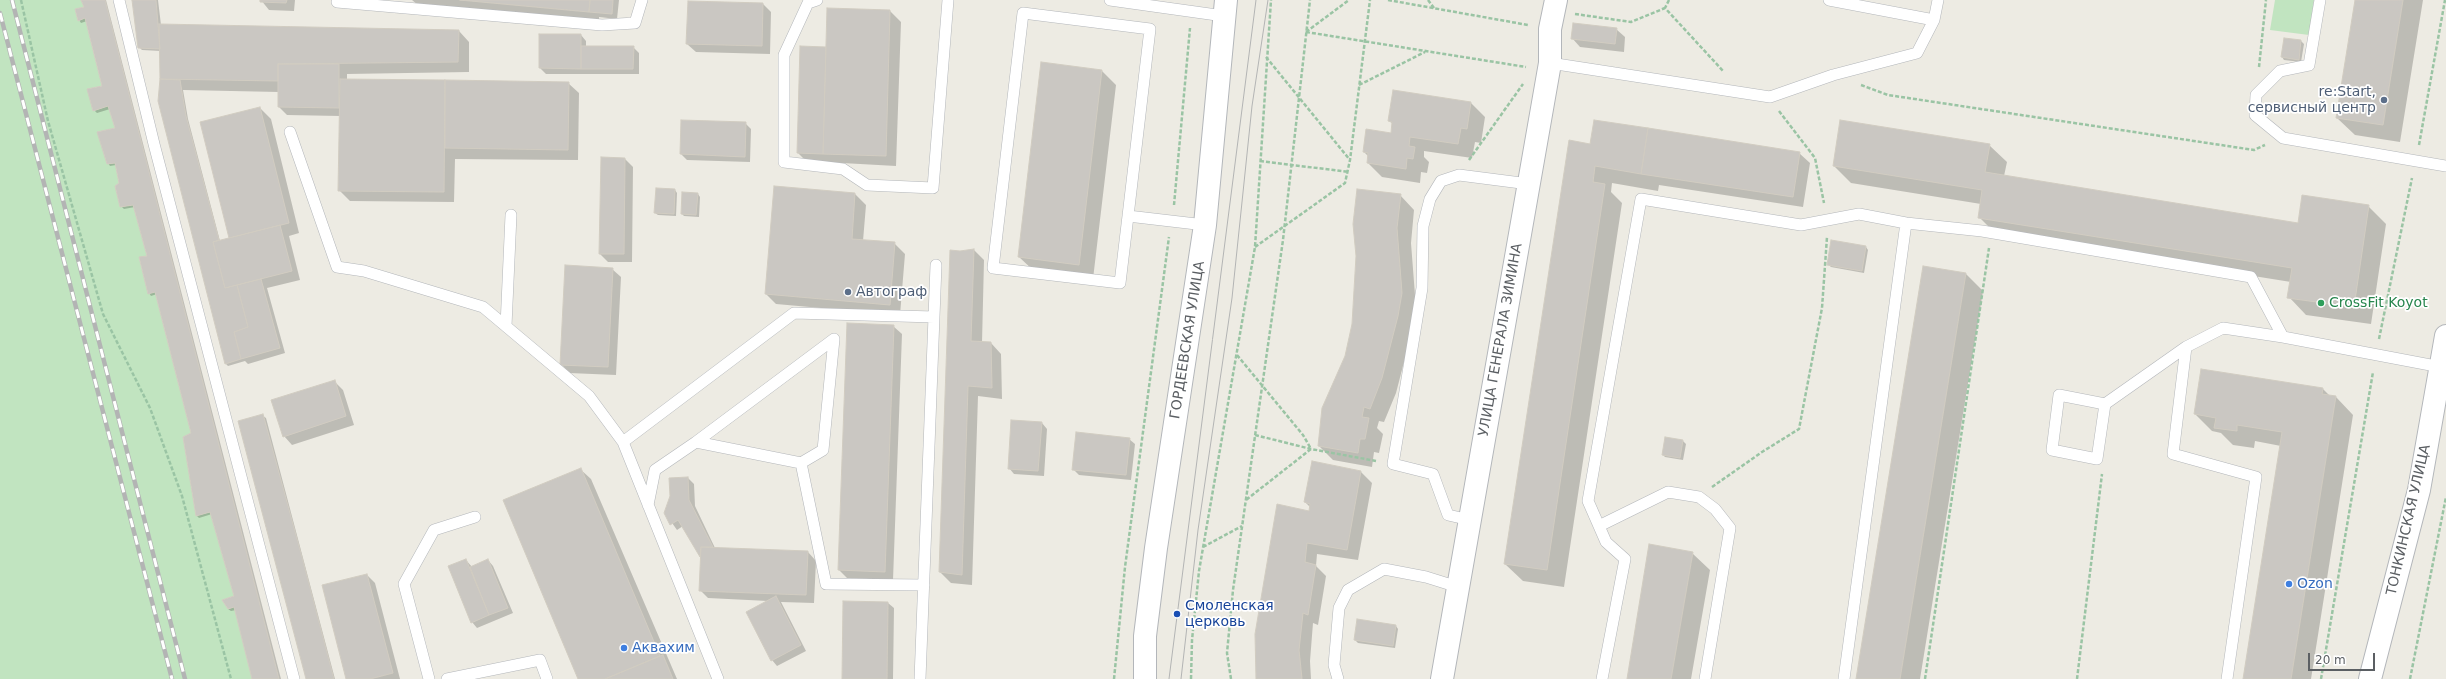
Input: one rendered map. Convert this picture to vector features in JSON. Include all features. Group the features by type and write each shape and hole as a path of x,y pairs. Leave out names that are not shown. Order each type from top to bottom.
{"street":[{"name":"ГОРДЕЕВСКАЯ УЛИЦА","path":"1145,679 1145,636 1156,548 1205,225 1225,8"},
{"name":"УЛИЦА ГЕНЕРАЛА ЗИМИНА","path":"1442,679 1529,184 1544,67 1553,13"},
{"name":"ТОНКИНСКАЯ УЛИЦА","path":"2370,679 2419,490 2446,336"}],"lane":[{"path":"119,0 154,144 294,679"},
{"path":"337,2 602,25 635,23 642,0"},
{"path":"817,0 808,2 784,55 784,162 843,169 867,185 933,188 948,0"},
{"path":"1110,0 1192,10 1225,8"},
{"path":"1829,0 1934,20"},
{"path":"1544,67 1770,97 1833,75 1917,53 1934,20 1938,0"},
{"path":"2320,0 2309,65 2280,71 2256,95 2255,115 2283,138 2446,166"},
{"path":"1023,13 1150,29 1128,216 1120,283 993,268 1023,13"},
{"path":"290,132 337,266 364,271 483,306 589,396 623,442 718,679"},
{"path":"1470,520 1448,515 1432,474 1393,464 1422,288 1423,226 1430,199 1441,181 1459,175 1529,184"},
{"path":"1602,679 1625,559 1606,542 1601,525 1588,501 1641,199 1801,225 1859,214 1906,223 1991,233 2251,276 2283,337"},
{"path":"506,326 511,215"},
{"path":"1128,216 1205,225"},
{"path":"1844,679 1906,223"},
{"path":"920,679 936,265"},
{"path":"623,442 794,313 934,317"},
{"path":"2104,404 2098,459 2052,450 2059,395 2104,404 2186,347 2224,328 2283,337 2441,367"},
{"path":"648,505 655,470 696,442 834,339 823,450 801,463 696,442"},
{"path":"2186,347 2173,454 2256,476 2226,679"},
{"path":"801,463 826,584 924,585"},
{"path":"1601,525 1668,492 1698,497 1715,508 1730,528 1705,679"},
{"path":"429,679 404,584 434,530 475,517"},
{"path":"1338,679 1334,665 1340,608 1348,590 1384,568 1426,577 1458,587"},
{"path":"447,679 540,660 547,679"}],"path":[{"path":"21,0 48,121 103,314 150,408 182,496 231,679"},
{"path":"1191,679 1192,640 1203,547 1255,247 1266,57 1271,0"},
{"path":"1232,679 1226,653 1242,526 1285,226 1310,0"},
{"path":"1306,32 1349,0"},
{"path":"1255,247 1345,183 1350,160 1370,0"},
{"path":"1388,0 1434,8 1553,13 1631,22 1665,8 1668,0"},
{"path":"1428,0 1434,8"},
{"path":"2256,95 2266,0"},
{"path":"1665,8 1743,93"},
{"path":"1114,679 1125,567 1172,221 1192,10"},
{"path":"1306,32 1425,51 1544,67"},
{"path":"1359,85 1425,51"},
{"path":"1266,57 1350,160"},
{"path":"1459,175 1544,67"},
{"path":"1833,75 1888,95 2254,150 2283,138"},
{"path":"1698,497 1762,452 1800,429 1822,308 1828,220 1815,158 1770,97"},
{"path":"1260,161 1348,172"},
{"path":"1925,679 1991,233"},
{"path":"2321,679 2376,354"},
{"path":"1236,355 1303,435 1311,449"},
{"path":"1256,435 1311,449 1393,464"},
{"path":"1246,500 1311,449"},
{"path":"2076,679 2102,468"},
{"path":"2410,679 2446,497"},
{"path":"1203,547 1242,526"}],"green space":[{"path":"0,0 81,0 84,7 75,9 78,21 85,18 102,86 88,89 93,111 108,106 115,128 98,132 107,164 115,163 119,183 115,186 120,207 133,205 147,256 139,258 148,293 155,292 191,433 183,437 196,516 210,512 234,596 222,600 228,609 234,607 252,679 0,679"},
{"path":"2275,0 2314,0 2309,35 2270,30"}],"building":[{"path":"81,0 105,0 279,679 252,679 234,607 228,609 222,600 234,596 210,512 196,516 183,437 191,433 155,292 148,294 139,257 147,256 133,205 120,207 115,186 119,183 115,163 107,164 97,132 115,128 108,106 93,111 87,89 102,86 85,18 78,21 75,9 84,7"},
{"path":"132,0 156,0 160,49 138,48"},
{"path":"260,0 287,0 286,3 260,2"},
{"path":"460,0 590,0 589,12"},
{"path":"590,0 613,0 612,14 589,12"},
{"path":"2355,0 2403,0 2383,125 2336,118"},
{"path":"688,1 763,3 762,46 686,44"},
{"path":"827,8 890,10 886,156 823,154"},
{"path":"1573,23 1617,28 1615,44 1571,39"},
{"path":"159,24 459,30 458,62 278,64 278,81 160,79"},
{"path":"539,34 581,34 581,69 539,68"},
{"path":"2284,38 2301,40 2299,60 2281,57"},
{"path":"581,46 634,46 633,69 581,69"},
{"path":"800,46 826,47 823,154 797,153"},
{"path":"1041,62 1102,70 1079,265 1018,257"},
{"path":"278,64 339,64 339,108 278,107"},
{"path":"160,79 180,80 186,116 219,240 213,242 225,288 237,285 248,327 234,332 241,359 225,364 158,101"},
{"path":"340,79 445,80 444,192 338,191"},
{"path":"445,80 569,82 568,150 445,148"},
{"path":"1393,90 1471,102 1467,129 1461,128 1458,144 1410,137 1409,146 1415,147 1413,159 1407,158 1406,169 1367,163 1368,153 1363,152 1366,129 1391,133 1392,122 1388,121"},
{"path":"260,107 289,223 229,238 200,122"},
{"path":"681,120 746,122 745,157 680,154"},
{"path":"1594,120 1648,128 1641,174 1595,166 1593,182 1605,184 1547,570 1504,564 1569,140 1590,144"},
{"path":"1840,120 1990,144 1985,172 2298,223 2302,195 2369,205 2354,307 2287,298 2292,268 1978,218 1982,190 1833,166"},
{"path":"1648,128 1800,152 1793,197 1641,174"},
{"path":"601,157 625,158 624,254 599,254"},
{"path":"774,186 855,193 852,239 895,242 890,305 765,294"},
{"path":"656,188 675,189 674,214 654,213"},
{"path":"1357,189 1401,194 1397,228 1402,293 1398,316 1382,378 1370,409 1364,407 1362,417 1369,418 1365,439 1360,439 1358,453 1318,446 1322,408 1345,356 1352,324 1356,256 1353,224"},
{"path":"682,192 698,193 696,215 681,214"},
{"path":"280,225 292,271 225,288 213,242"},
{"path":"1831,240 1866,246 1862,271 1827,265"},
{"path":"974,249 971,341 991,342 992,388 968,386 962,575 939,572 950,250 960,251"},
{"path":"565,265 613,268 608,367 560,365"},
{"path":"1923,266 1966,273 1900,679 1856,679"},
{"path":"261,279 280,348 241,359 234,332 248,327 237,285"},
{"path":"847,323 894,325 885,572 838,570"},
{"path":"2201,369 2323,388 2322,394 2336,396 2291,679 2243,679 2282,432 2237,425 2237,431 2214,428 2216,418 2194,414"},
{"path":"335,380 346,416 283,437 271,400"},
{"path":"263,414 334,679 306,679 238,421"},
{"path":"1011,420 1042,422 1038,471 1008,469"},
{"path":"1076,432 1130,438 1126,475 1072,470"},
{"path":"1665,437 1683,440 1680,458 1662,455"},
{"path":"1312,461 1361,471 1347,550 1307,543 1305,562 1316,565 1308,615 1303,613 1299,650 1302,679 1256,679 1255,634 1277,504 1309,511 1310,504 1304,502"},
{"path":"581,468 660,656 605,679 578,679 503,500"},
{"path":"688,477 689,500 713,547 701,547 700,557 678,520 670,525 664,513 670,496 669,478"},
{"path":"1649,544 1693,552 1671,679 1627,679"},
{"path":"701,547 808,551 806,595 699,591"},
{"path":"466,559 489,615 471,623 448,566"},
{"path":"488,559 508,608 489,615 470,567"},
{"path":"367,574 393,673 370,679 346,679 322,585"},
{"path":"776,596 801,645 771,661 746,612"},
{"path":"843,601 888,602 887,679 842,679"},
{"path":"1357,619 1396,625 1393,646 1354,640"},
{"path":"663,655 673,679 605,679 660,656"}],"tram line":[{"path":"1169,679 1256,0"},
{"path":"1181,679 1198,530 1232,298 1252,106 1268,0"}],"railway":[{"path":"12,0 185,679"},
{"path":"0,13 172,679"}],"place":[{"name":"re:Start, сервисный центр","path":"2384,100"},
{"name":"Автограф","path":"848,292"},
{"name":"CrossFit Koyot","path":"2321,303"},
{"name":"Ozon","path":"2289,584"},
{"name":"Смоленская церковь","path":"1177,614"},
{"name":"Аквахим","path":"624,648"}]}
